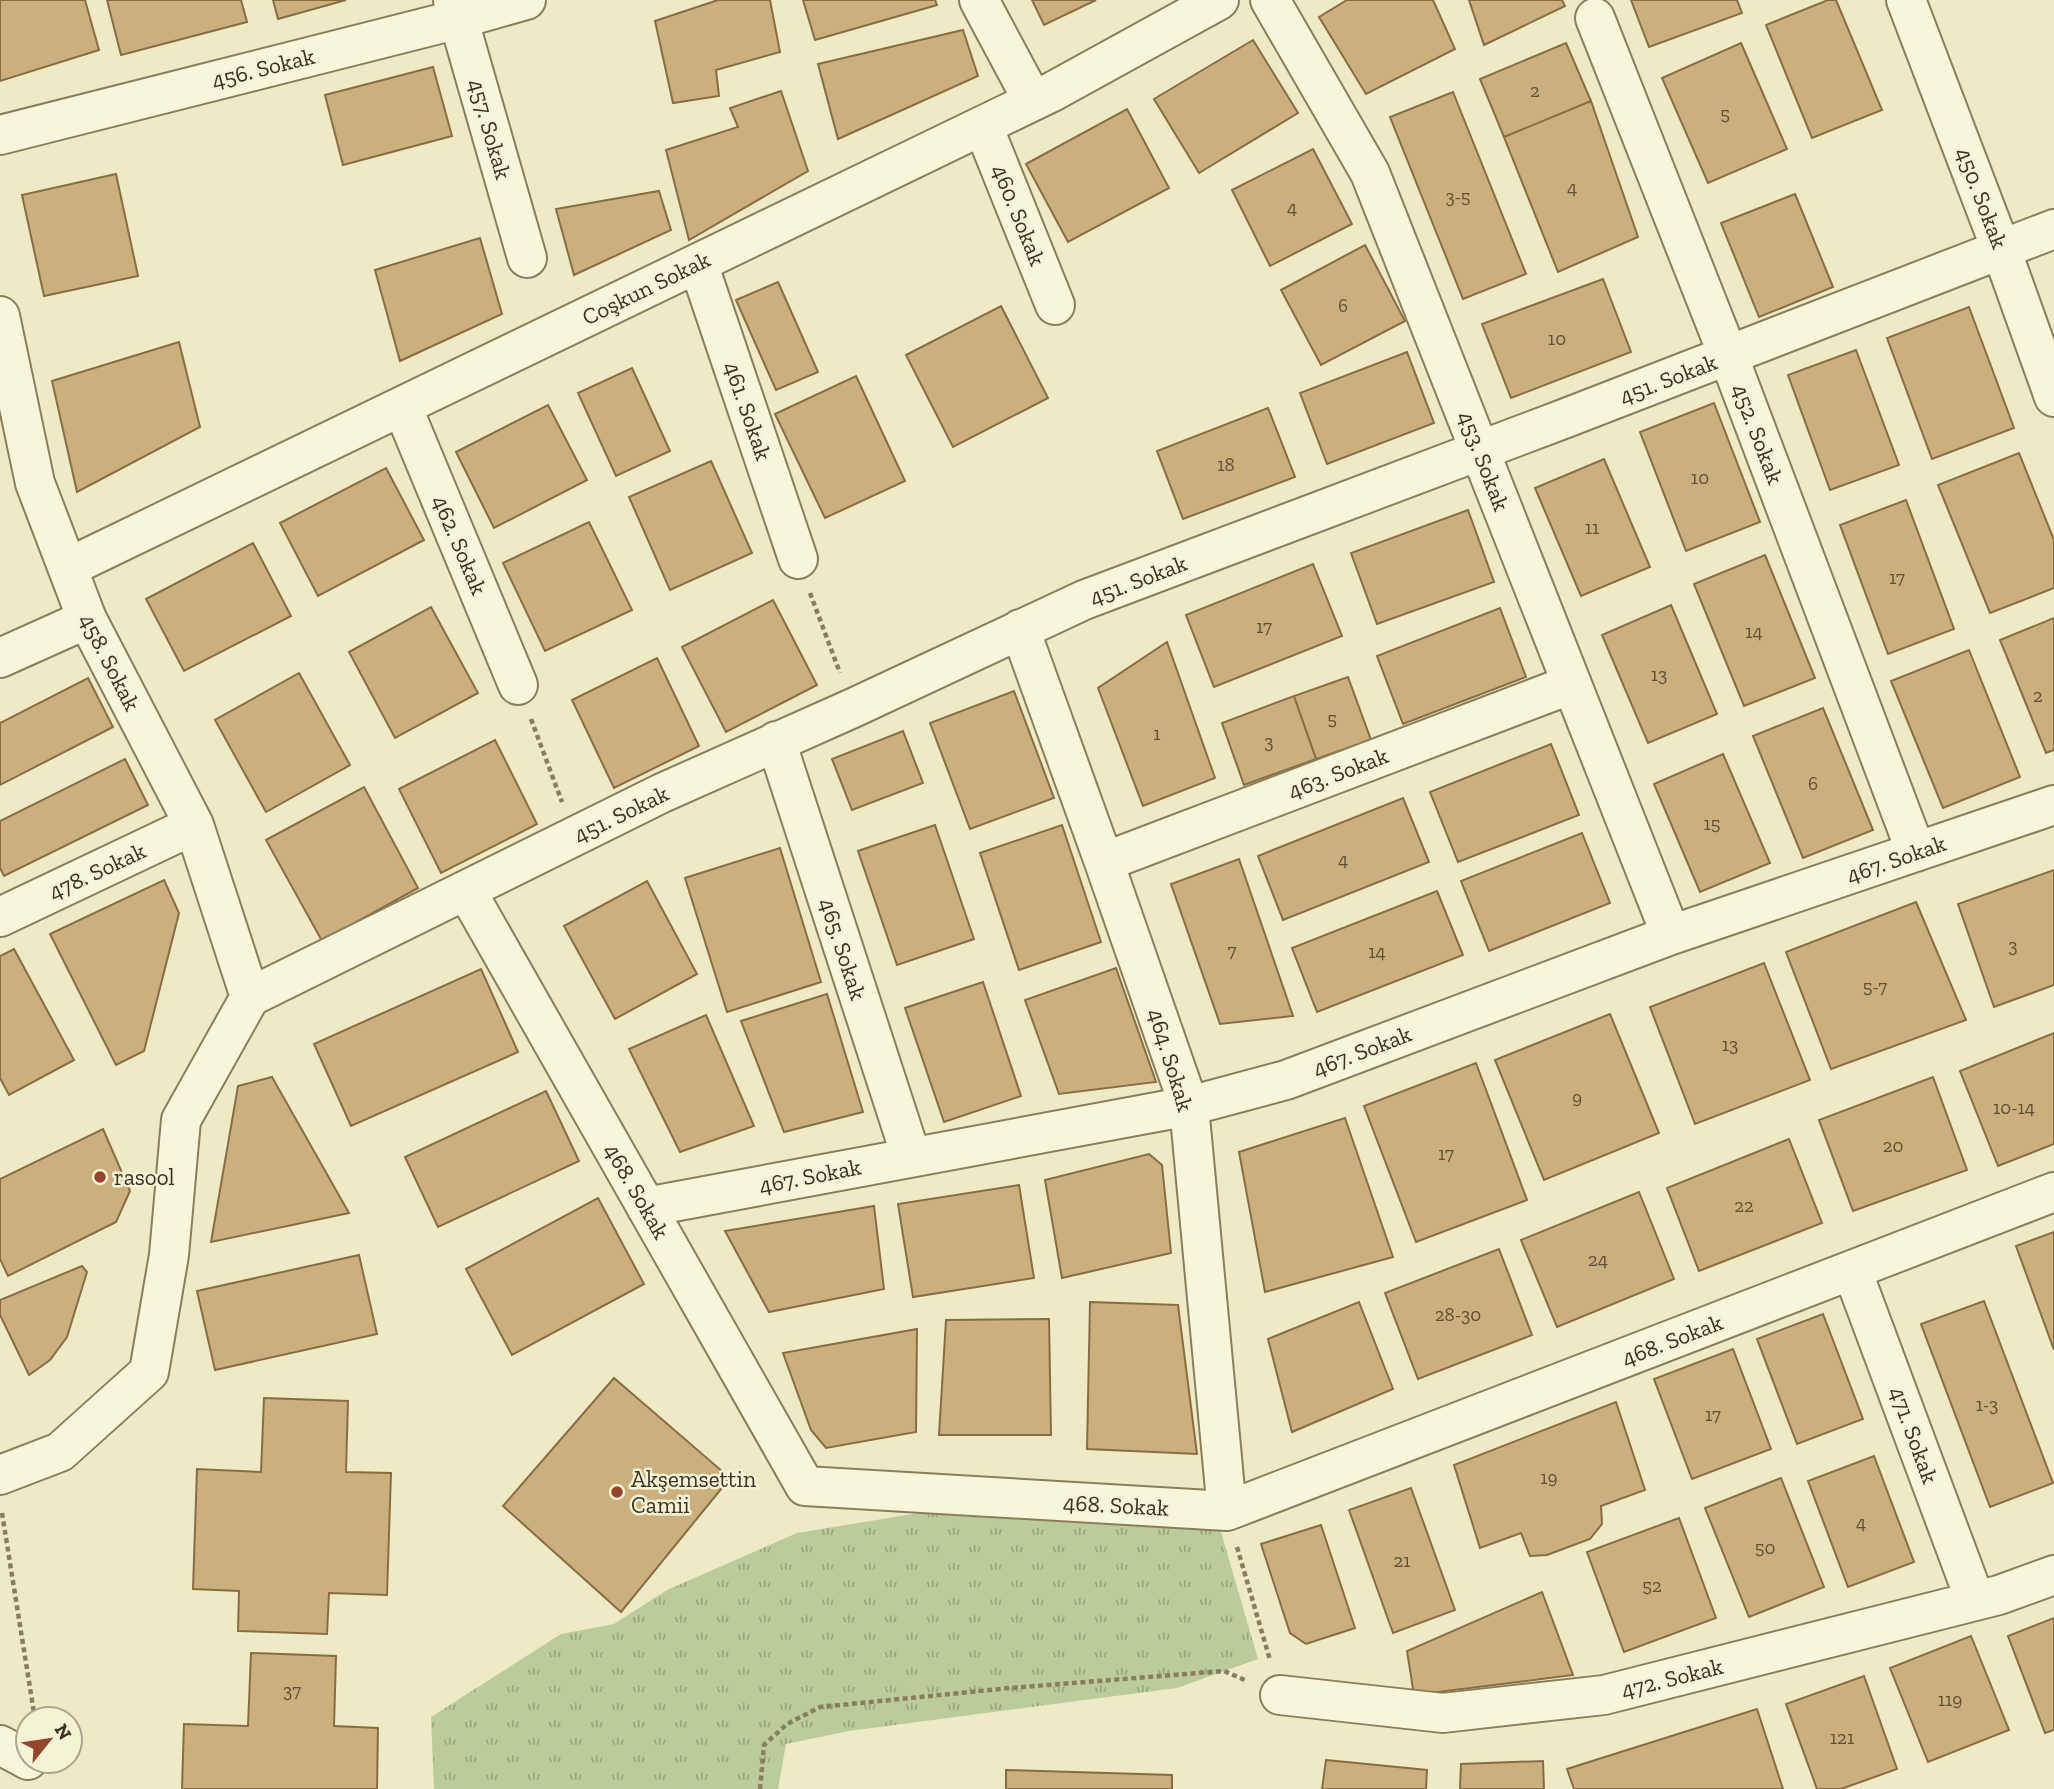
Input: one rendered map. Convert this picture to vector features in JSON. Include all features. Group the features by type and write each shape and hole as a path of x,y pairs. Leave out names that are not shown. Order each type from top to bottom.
{"street":[{"name":"456. Sokak","path":"0,135 456,10 526,0"},
{"path":"979,0 1033,101"},
{"name":"Coşkun Sokak","path":"69,567 983,126 1219,0"},
{"name":"453. Sokak","path":"1270,0 1370,173 1671,935"},
{"name":"450. Sokak","path":"1906,0 2054,397"},
{"name":"457. Sokak","path":"456,10 527,258"},
{"name":"452. Sokak","path":"1595,18 1728,355 1916,852"},
{"name":"460. Sokak","path":"983,126 1055,305"},
{"name":"451. Sokak","path":"250,997 575,836 1084,600 2054,229"},
{"name":"461. Sokak","path":"698,263 798,559"},
{"name":"458. Sokak","path":"0,316 35,483 87,619 194,825 250,997"},
{"name":"462. Sokak","path":"402,406 518,685"},
{"path":"0,658 87,619"},
{"name":"464. Sokak","path":"1020,629 1189,1106 1227,1511"},
{"name":"463. Sokak","path":"1104,862 1572,684"},
{"name":"465. Sokak","path":"776,741 911,1156"},
{"name":"467. Sokak","path":"646,1207 1189,1106 1286,1080 1671,935 2054,805"},
{"name":"478. Sokak","path":"0,917 194,825"},
{"name":"468. Sokak","path":"466,890 805,1486 1227,1511 2054,1192"},
{"path":"0,1475 60,1452 149,1372 169,1255 181,1120 250,997"},
{"name":"471. Sokak","path":"1852,1270 1975,1600"},
{"name":"472. Sokak","path":"1280,1695 1443,1713 1604,1695 1999,1595 2054,1575"}],"path":[{"path":"798,559 853,708"},
{"path":"518,685 575,836"},
{"path":"0,1502 33,1705"},
{"path":"1227,1511 1280,1695"},
{"path":"760,1789 764,1745 787,1724 820,1707 1224,1671 1280,1695"}],"green space":[{"path":"962,1506 1219,1525 1258,1659 1177,1688 849,1731 786,1744 778,1789 434,1789 431,1717 561,1634 614,1624 667,1590 797,1533"}],"building":[{"path":"0,0 85,0 99,50 0,81"},
{"path":"107,0 241,0 247,22 121,55"},
{"path":"273,0 346,0 278,19"},
{"path":"718,0 770,0 780,52 716,70 719,96 673,103 655,21"},
{"path":"803,0 935,0 937,5 815,40"},
{"path":"1032,0 1096,0 1044,25"},
{"path":"1347,0 1433,0 1455,49 1366,94 1319,17"},
{"path":"1469,0 1562,0 1565,6 1484,45"},
{"path":"1631,0 1737,0 1742,13 1649,47"},
{"path":"1828,0 1836,0 1882,110 1812,138 1766,25"},
{"path":"963,30 978,76 838,139 818,64"},
{"path":"1253,40 1298,113 1199,173 1154,99"},
{"path":"1566,43 1591,101 1504,137 1480,79"},
{"path":"1741,43 1787,149 1708,183 1662,78"},
{"path":"433,67 452,136 343,165 325,95"},
{"path":"781,91 808,171 689,240 666,150 738,127 730,108"},
{"path":"1453,92 1526,274 1463,299 1390,117"},
{"path":"1591,101 1638,237 1558,272 1504,137"},
{"path":"1127,109 1169,188 1068,242 1026,164"},
{"path":"1313,149 1352,224 1270,266 1232,190"},
{"path":"116,174 138,276 44,296 22,195"},
{"path":"659,191 671,230 574,275 556,209"},
{"path":"1795,194 1833,287 1759,317 1721,223"},
{"path":"480,238 502,314 400,361 375,270"},
{"path":"1365,245 1405,321 1321,365 1281,290"},
{"path":"1603,279 1631,352 1511,398 1482,324"},
{"path":"778,282 818,372 776,390 736,300"},
{"path":"1001,306 1048,398 953,447 906,355"},
{"path":"1969,307 2014,428 1932,459 1887,338"},
{"path":"179,342 200,427 77,492 52,381"},
{"path":"1856,350 1899,465 1830,490 1788,375"},
{"path":"1407,352 1434,423 1327,464 1300,393"},
{"path":"632,368 670,451 616,476 578,393"},
{"path":"856,376 905,481 825,518 775,414"},
{"path":"1714,403 1760,522 1686,551 1640,432"},
{"path":"548,405 587,480 494,528 456,452"},
{"path":"1268,408 1295,477 1183,519 1157,451"},
{"path":"2019,453 2054,540 2054,588 1990,613 1938,485"},
{"path":"1604,459 1650,567 1581,596 1535,488"},
{"path":"711,461 752,553 670,590 629,497"},
{"path":"386,468 424,540 318,596 280,523"},
{"path":"1906,500 1954,629 1888,654 1840,525"},
{"path":"1468,510 1494,582 1377,624 1351,553"},
{"path":"589,522 632,610 545,651 503,563"},
{"path":"253,543 291,616 184,671 146,599"},
{"path":"1765,555 1815,678 1744,706 1694,584"},
{"path":"1313,564 1342,636 1214,687 1186,615"},
{"path":"773,600 817,685 726,732 682,647"},
{"path":"1671,605 1717,714 1648,743 1602,635"},
{"path":"431,607 478,693 395,738 349,652"},
{"path":"1500,608 1526,677 1403,724 1377,656"},
{"path":"2054,618 2054,750 2046,753 2000,640"},
{"path":"1167,642 1215,778 1143,806 1098,688"},
{"path":"1969,650 2020,777 1943,808 1891,681"},
{"path":"657,658 699,746 614,788 572,700"},
{"path":"299,673 350,765 266,812 215,720"},
{"path":"1348,677 1371,740 1316,759 1294,696"},
{"path":"88,678 113,727 0,785 0,723"},
{"path":"1014,691 1054,798 970,829 930,723"},
{"path":"1294,696 1316,759 1244,785 1222,723"},
{"path":"1823,708 1873,830 1803,858 1753,736"},
{"path":"903,731 923,783 852,810 832,759"},
{"path":"495,740 537,824 441,873 399,789"},
{"path":"1551,744 1579,815 1458,862 1430,792"},
{"path":"1723,754 1770,863 1700,892 1654,784"},
{"path":"125,759 148,805 4,876 0,868 0,821"},
{"path":"364,787 418,888 322,941 266,840"},
{"path":"1403,798 1429,862 1283,920 1258,856"},
{"path":"935,825 974,939 897,965 858,851"},
{"path":"1062,825 1101,942 1019,970 980,853"},
{"path":"1582,833 1610,903 1489,951 1461,881"},
{"path":"780,848 821,982 727,1012 685,878"},
{"path":"1239,859 1293,1016 1220,1024 1171,884"},
{"path":"2054,870 2054,985 1994,1007 1958,904"},
{"path":"164,880 179,913 144,1051 116,1065 50,934"},
{"path":"647,881 697,974 615,1019 564,926"},
{"path":"1437,891 1463,955 1317,1012 1292,948"},
{"path":"1916,902 1966,1020 1831,1069 1786,952"},
{"path":"14,949 74,1060 9,1095 0,1078 0,956"},
{"path":"1764,963 1810,1080 1695,1124 1650,1007"},
{"path":"1116,968 1156,1082 1059,1094 1025,1000"},
{"path":"481,969 518,1052 351,1126 314,1044"},
{"path":"983,982 1021,1096 944,1122 905,1008"},
{"path":"827,994 863,1112 784,1132 741,1021"},
{"path":"1610,1014 1659,1133 1544,1180 1495,1060"},
{"path":"706,1015 754,1126 680,1152 629,1049"},
{"path":"2054,1033 2054,1144 1998,1166 1960,1071"},
{"path":"1476,1063 1527,1200 1416,1242 1364,1106"},
{"path":"272,1077 349,1213 211,1242 238,1086"},
{"path":"1933,1077 1967,1170 1853,1211 1819,1120"},
{"path":"546,1091 579,1161 438,1227 405,1157"},
{"path":"1345,1118 1393,1257 1265,1292 1239,1152"},
{"path":"103,1129 130,1191 116,1222 8,1276 0,1259 0,1179"},
{"path":"1789,1139 1822,1223 1699,1271 1667,1188"},
{"path":"1149,1154 1162,1165 1171,1253 1062,1278 1045,1180"},
{"path":"1019,1185 1034,1278 913,1297 898,1204"},
{"path":"1639,1192 1674,1279 1557,1327 1521,1240"},
{"path":"598,1198 644,1284 512,1355 466,1269"},
{"path":"874,1206 884,1289 769,1312 725,1231"},
{"path":"2054,1232 2054,1350 2016,1246"},
{"path":"1499,1249 1532,1335 1418,1379 1385,1293"},
{"path":"359,1255 377,1334 215,1370 197,1291"},
{"path":"82,1266 87,1272 67,1337 50,1360 29,1375 0,1315 0,1300"},
{"path":"1984,1301 2053,1483 1990,1507 1921,1324"},
{"path":"1090,1302 1178,1305 1197,1454 1087,1449"},
{"path":"1359,1302 1393,1389 1292,1432 1268,1339"},
{"path":"1823,1314 1863,1419 1797,1444 1757,1339"},
{"path":"1049,1319 1051,1435 939,1435 946,1320"},
{"path":"917,1329 916,1432 826,1448 811,1430 783,1353"},
{"path":"1733,1349 1771,1449 1692,1479 1654,1379"},
{"name":"Akşemsettin Camii","path":"614,1378 730,1478 621,1612 503,1506"},
{"path":"264,1398 348,1401 346,1472 391,1473 387,1595 329,1593 327,1634 238,1631 239,1591 193,1589 197,1469 261,1472"},
{"path":"1616,1402 1645,1490 1601,1506 1602,1524 1590,1539 1547,1555 1530,1556 1521,1533 1480,1548 1454,1465"},
{"path":"1874,1456 1914,1562 1848,1587 1808,1481"},
{"path":"1781,1478 1824,1587 1749,1617 1705,1508"},
{"path":"1411,1488 1455,1610 1393,1633 1349,1510"},
{"path":"1679,1518 1716,1618 1624,1652 1587,1552"},
{"path":"1321,1525 1355,1628 1306,1644 1290,1633 1261,1544"},
{"path":"1542,1592 1573,1675 1414,1695 1407,1651"},
{"path":"2054,1618 2054,1730 2045,1733 2008,1636"},
{"path":"1971,1636 2009,1730 1928,1762 1890,1668"},
{"path":"251,1653 336,1656 334,1726 378,1728 377,1789 182,1789 184,1724 248,1726"},
{"path":"1864,1676 1897,1769 1841,1789 1817,1789 1786,1704"},
{"path":"1757,1709 1783,1789 1574,1789 1567,1769"},
{"path":"1326,1760 1427,1770 1426,1789 1322,1789"},
{"path":"1543,1761 1544,1789 1460,1789 1461,1764"},
{"path":"1006,1770 1172,1775 1172,1789 1006,1789"}],"place":[{"name":"rasool","path":"100,1177"},
{"name":"Akşemsettin Camii","path":"617,1492"}]}
